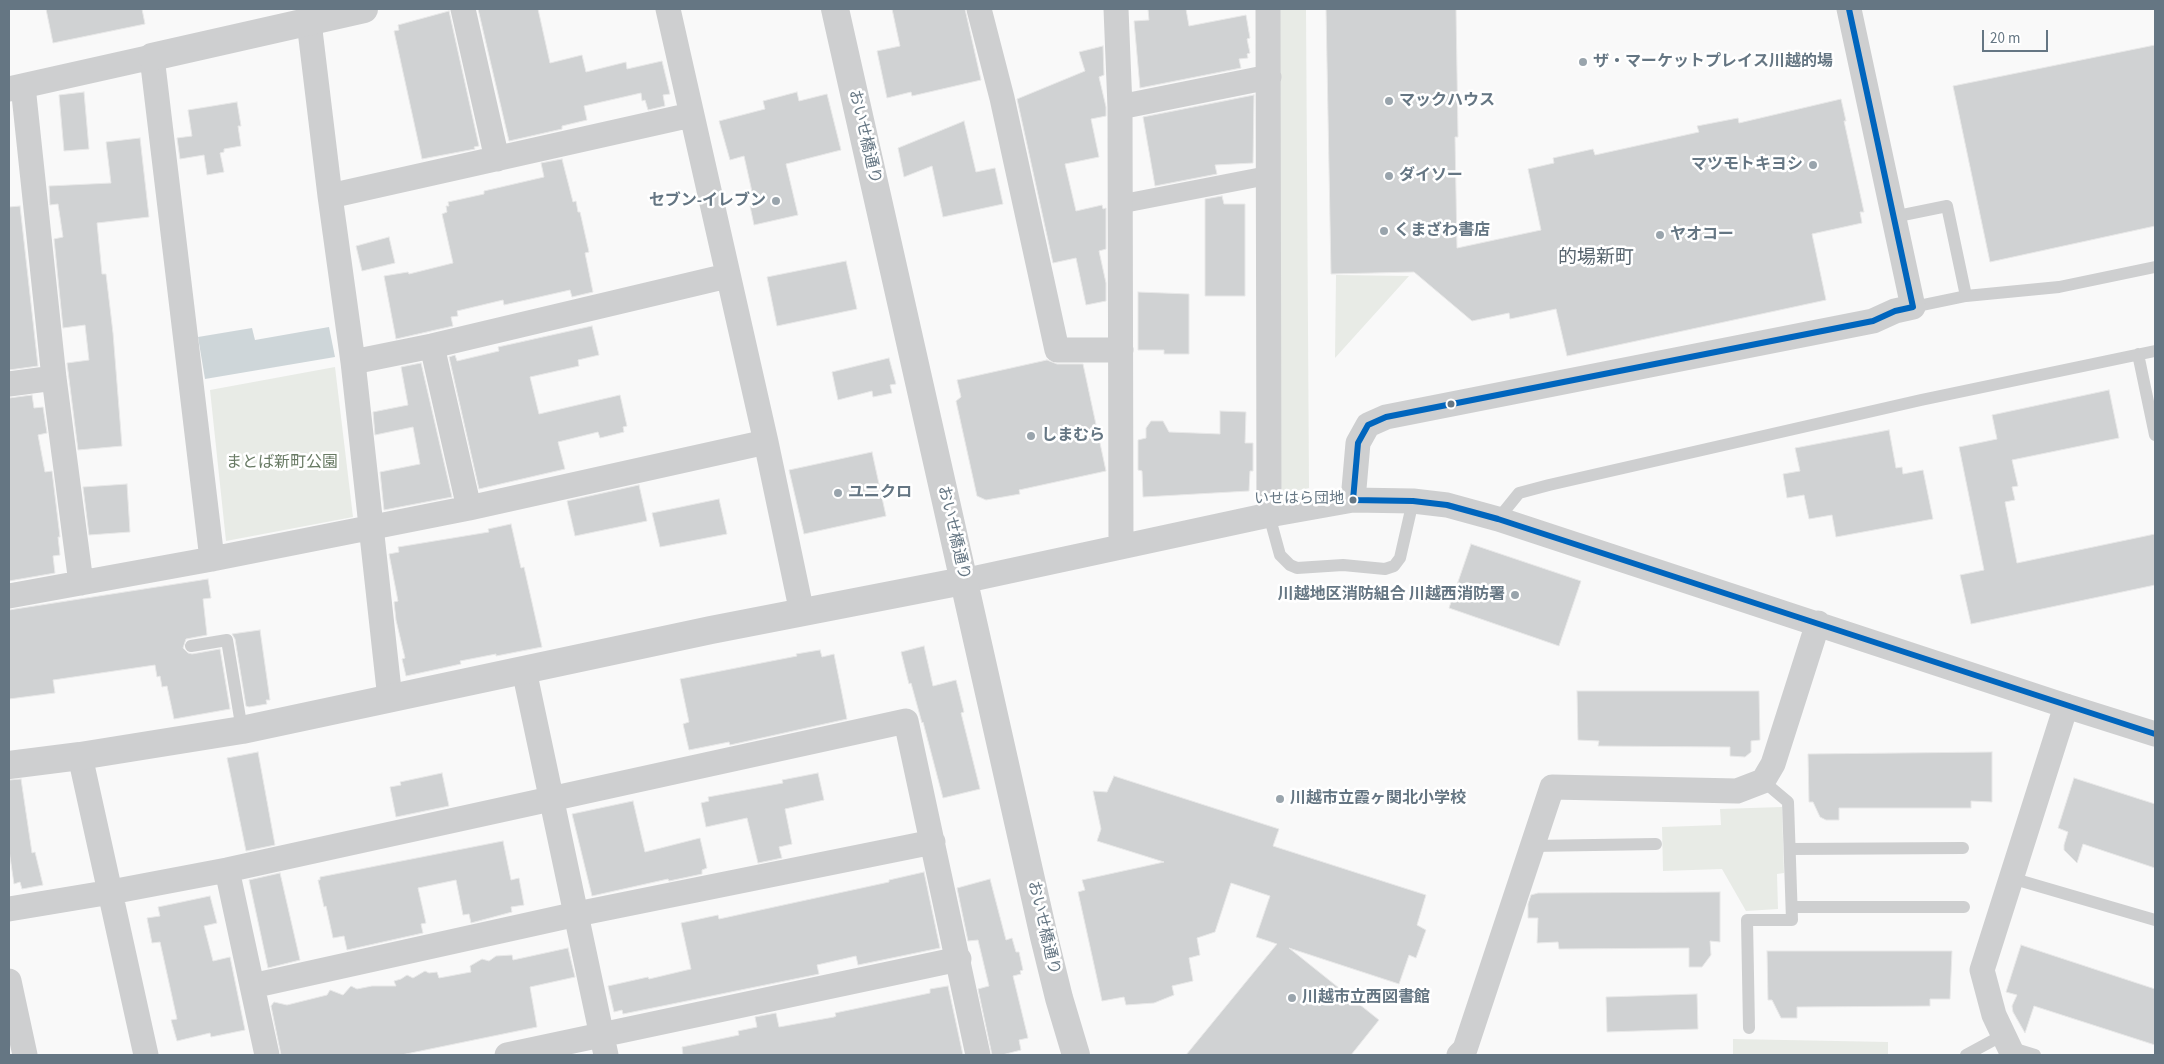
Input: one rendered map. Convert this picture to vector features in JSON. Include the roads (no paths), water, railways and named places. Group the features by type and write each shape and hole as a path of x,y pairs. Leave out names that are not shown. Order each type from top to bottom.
{"street":[{"path":"80,583 16,88 364,9"},
{"path":"463,9 496,159"},
{"path":"668,9 766,442 802,613"},
{"name":"おいせ橋通り","path":"835,9 1044,937 1076,1055"},
{"path":"979,9 1002,98 1057,350 1121,350"},
{"path":"1116,9 1120,107 1121,546"},
{"path":"1268,9 1270,174 1269,515"},
{"path":"1353,500 1358,443 1368,425 1386,417 1873,322 1895,312 1913,307 1849,9"},
{"path":"309,22 330,196 353,362 390,699"},
{"path":"152,57 212,559"},
{"path":"1120,107 1269,77"},
{"path":"330,196 691,115"},
{"path":"1120,204 1270,174"},
{"path":"353,362 432,346 727,276"},
{"path":"432,346 469,508"},
{"path":"9,384 54,378"},
{"path":"9,596 372,528 766,442"},
{"path":"9,765 80,756 242,730 524,670 963,581 1269,515 1353,500 1413,501 1447,505 1498,519 2155,734"},
{"path":"1459,1055 1465,1049 1552,787 1737,791 1764,781 1773,764 1818,623"},
{"path":"524,670 604,1045"},
{"path":"2008,1046 1994,1015 1982,970 2066,706"},
{"path":"9,908 111,892 227,870 906,721 959,959 978,1055"},
{"path":"80,756 146,1055"},
{"path":"252,986 577,914 933,842"},
{"path":"227,870 267,1055"},
{"path":"507,1055 604,1045 959,959"},
{"path":"9,980 18,1046"}],"lane":[{"path":"1893,217 1947,206 1966,296"},
{"path":"1913,307 1966,296 2059,287 2155,267"},
{"path":"1498,519 1519,493 1549,485 1922,400 2155,351"},
{"path":"2138,354 2155,436"},
{"path":"1269,515 1280,555 1290,565 1297,568 1343,565 1385,569 1394,566 1400,558 1413,501"},
{"path":"191,646 227,640 242,730"},
{"path":"1749,1028 1747,920 1792,920 1788,802 1764,781"},
{"path":"1532,846 1656,844"},
{"path":"1790,849 1963,848"},
{"path":"2011,878 2155,920"},
{"path":"1792,906 1964,906"},
{"path":"1966,1055 2008,1046 2035,1055"}],"place":[{"name":"ザ・マーケットプレイス川越的場","path":"1583,62"},
{"name":"マックハウス","path":"1389,101"},
{"name":"マツモトキヨシ","path":"1813,165"},
{"name":"ダイソー","path":"1389,176"},
{"name":"セブン-イレブン","path":"776,201"},
{"name":"くまざわ書店","path":"1384,231"},
{"name":"ヤオコー","path":"1660,235"},
{"name":"しまむら","path":"1031,436"},
{"name":"ユニクロ","path":"838,493"},
{"name":"いせはら団地","path":"1353,500"},
{"name":"川越地区消防組合 川越西消防署","path":"1515,595"},
{"name":"川越市立霞ヶ関北小学校","path":"1280,799"},
{"name":"川越市立西図書館","path":"1292,998"}],"district":[{"name":"的場新町","path":"1596,259"}],"park label":[{"name":"まとば新町公園","path":"282,463"}]}
